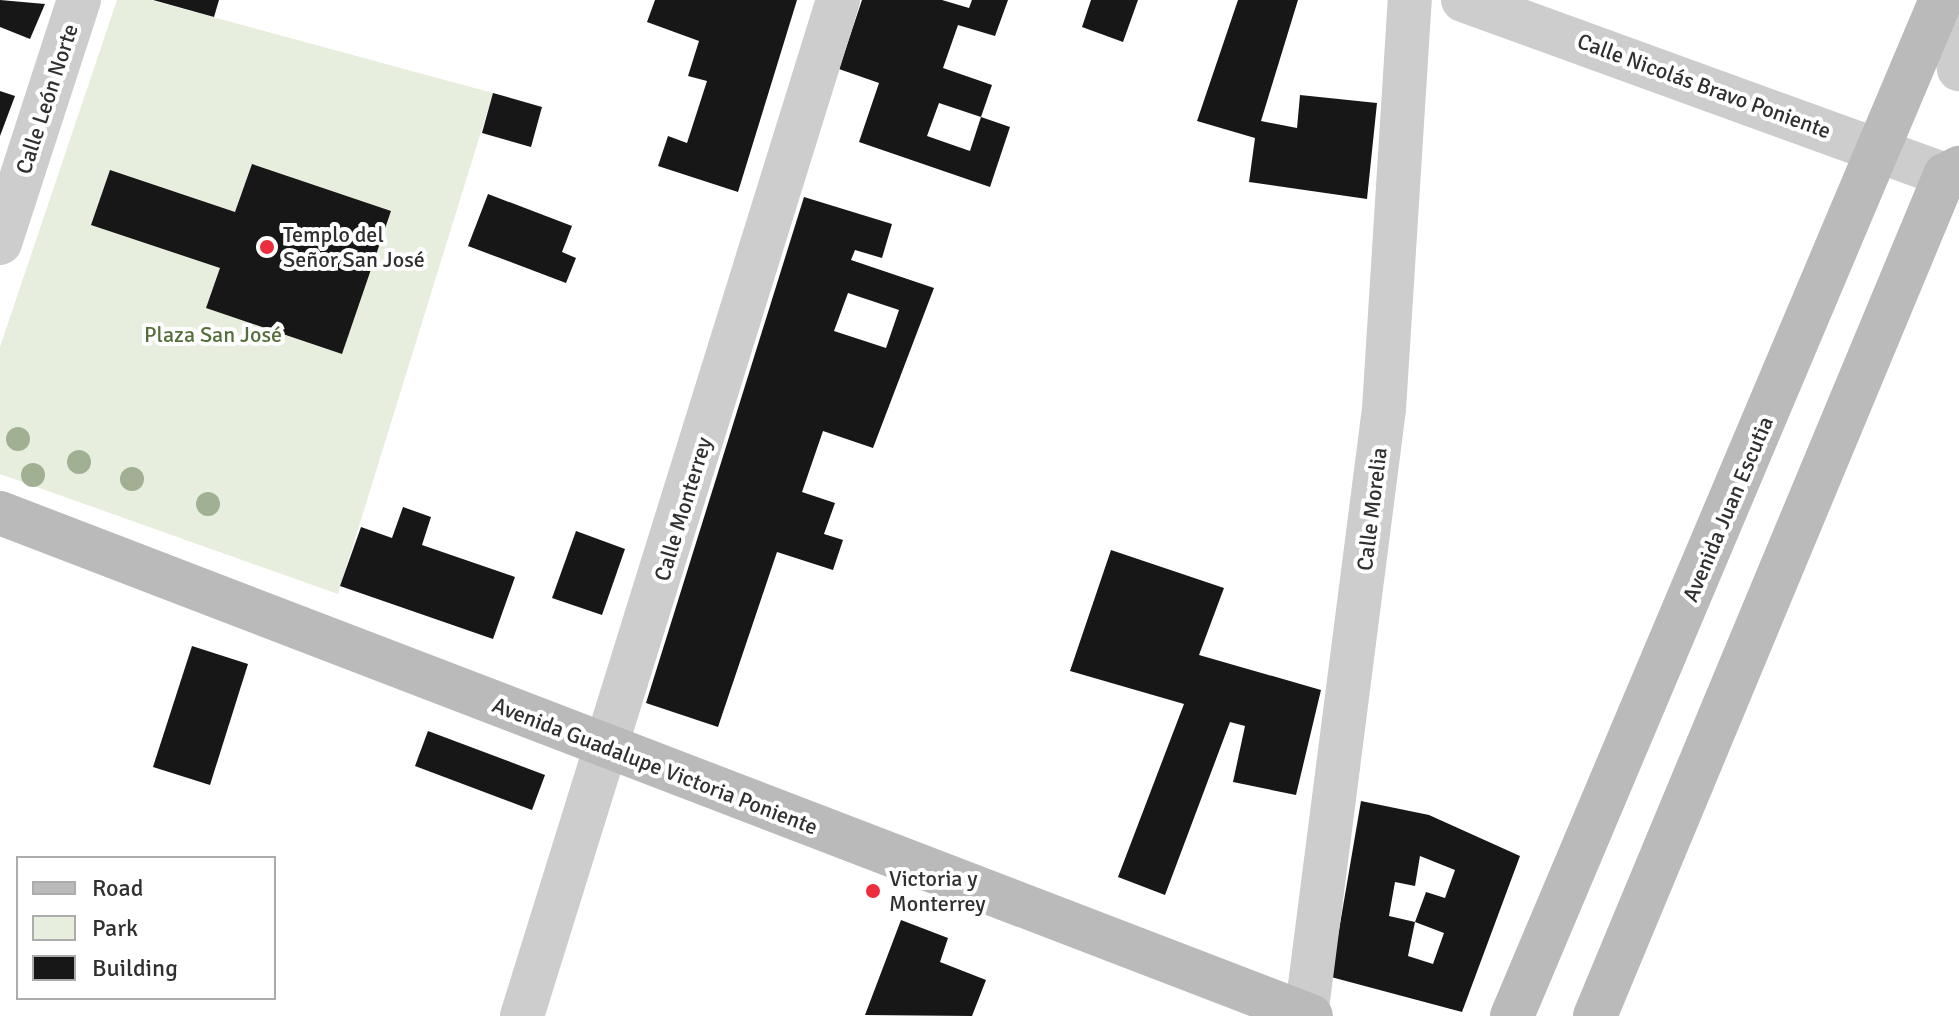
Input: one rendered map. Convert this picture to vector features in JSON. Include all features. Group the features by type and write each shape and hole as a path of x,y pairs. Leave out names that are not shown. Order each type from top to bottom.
{"main road":[{"name":"Avenida Juan Escutia","path":"1512,1016 1941,0"},
{"path":"1595,1016 1952,171"},
{"name":"Avenida Guadalupe Victoria Poniente","path":"0,513 1308,1015"}],"street":[{"name":"Calle León Norte","path":"0,243 79,0"},
{"name":"Calle Monterrey","path":"522,1016 609,749 838,0"},
{"name":"Calle Morelia","path":"1308,1015 1384,409 1410,0"},
{"name":"Calle Nicolás Bravo Poniente","path":"1463,0 1880,149 1952,171"},
{"path":"1949,0 1959,69"}],"green space":[{"name":"Plaza San José","path":"117,0 150,0 493,93 338,594 0,474 0,347"}],"building":[{"path":"0,0 45,4 30,39 0,27"},
{"path":"153,0 219,0 214,17"},
{"path":"655,0 797,0 738,192 658,166 668,136 687,143 707,81 688,76 699,41 647,22"},
{"path":"862,0 942,0 969,8 972,0 1008,0 995,36 958,25 943,68 992,85 981,117 1010,127 990,187 859,142 879,83 839,69","holes":["939,103 981,117 970,151 927,136"]},
{"path":"1091,0 1138,0 1123,42 1082,27"},
{"path":"1238,0 1298,0 1261,121 1297,128 1300,95 1377,103 1367,199 1249,182 1255,138 1197,121"},
{"path":"0,91 15,96 0,136"},
{"path":"493,93 542,107 531,147 482,133"},
{"name":"Templo del Señor San José","path":"252,164 391,211 342,354 206,308 220,268 91,225 110,170 235,212"},
{"path":"488,194 572,226 562,252 576,258 566,283 468,246"},
{"path":"804,197 892,224 882,258 855,250 851,260 934,288 873,448 823,431 802,492 835,503 824,534 843,540 833,570 777,552 718,727 646,703","holes":["848,293 899,310 886,348 834,331"]},
{"path":"403,507 431,517 422,545 515,577 493,639 340,586 361,527 392,538"},
{"path":"576,531 625,549 602,615 552,598"},
{"path":"1111,550 1224,588 1199,655 1321,690 1296,795 1233,782 1245,726 1230,722 1165,895 1118,877 1184,704 1070,671"},
{"path":"192,646 248,664 210,785 153,767"},
{"path":"428,731 545,775 532,810 415,766"},
{"path":"1361,801 1429,815 1520,856 1462,1012 1331,977","holes":["1420,856 1455,870 1445,898 1426,892 1415,922 1389,916 1395,882 1415,886","1415,922 1444,933 1433,964 1408,956"]},
{"path":"901,920 948,938 940,962 986,980 972,1016 865,1015"}],"place":[{"name":"Templo del Señor San José","path":"267,247"},
{"name":"Victoria y Monterrey","path":"873,891"}]}
